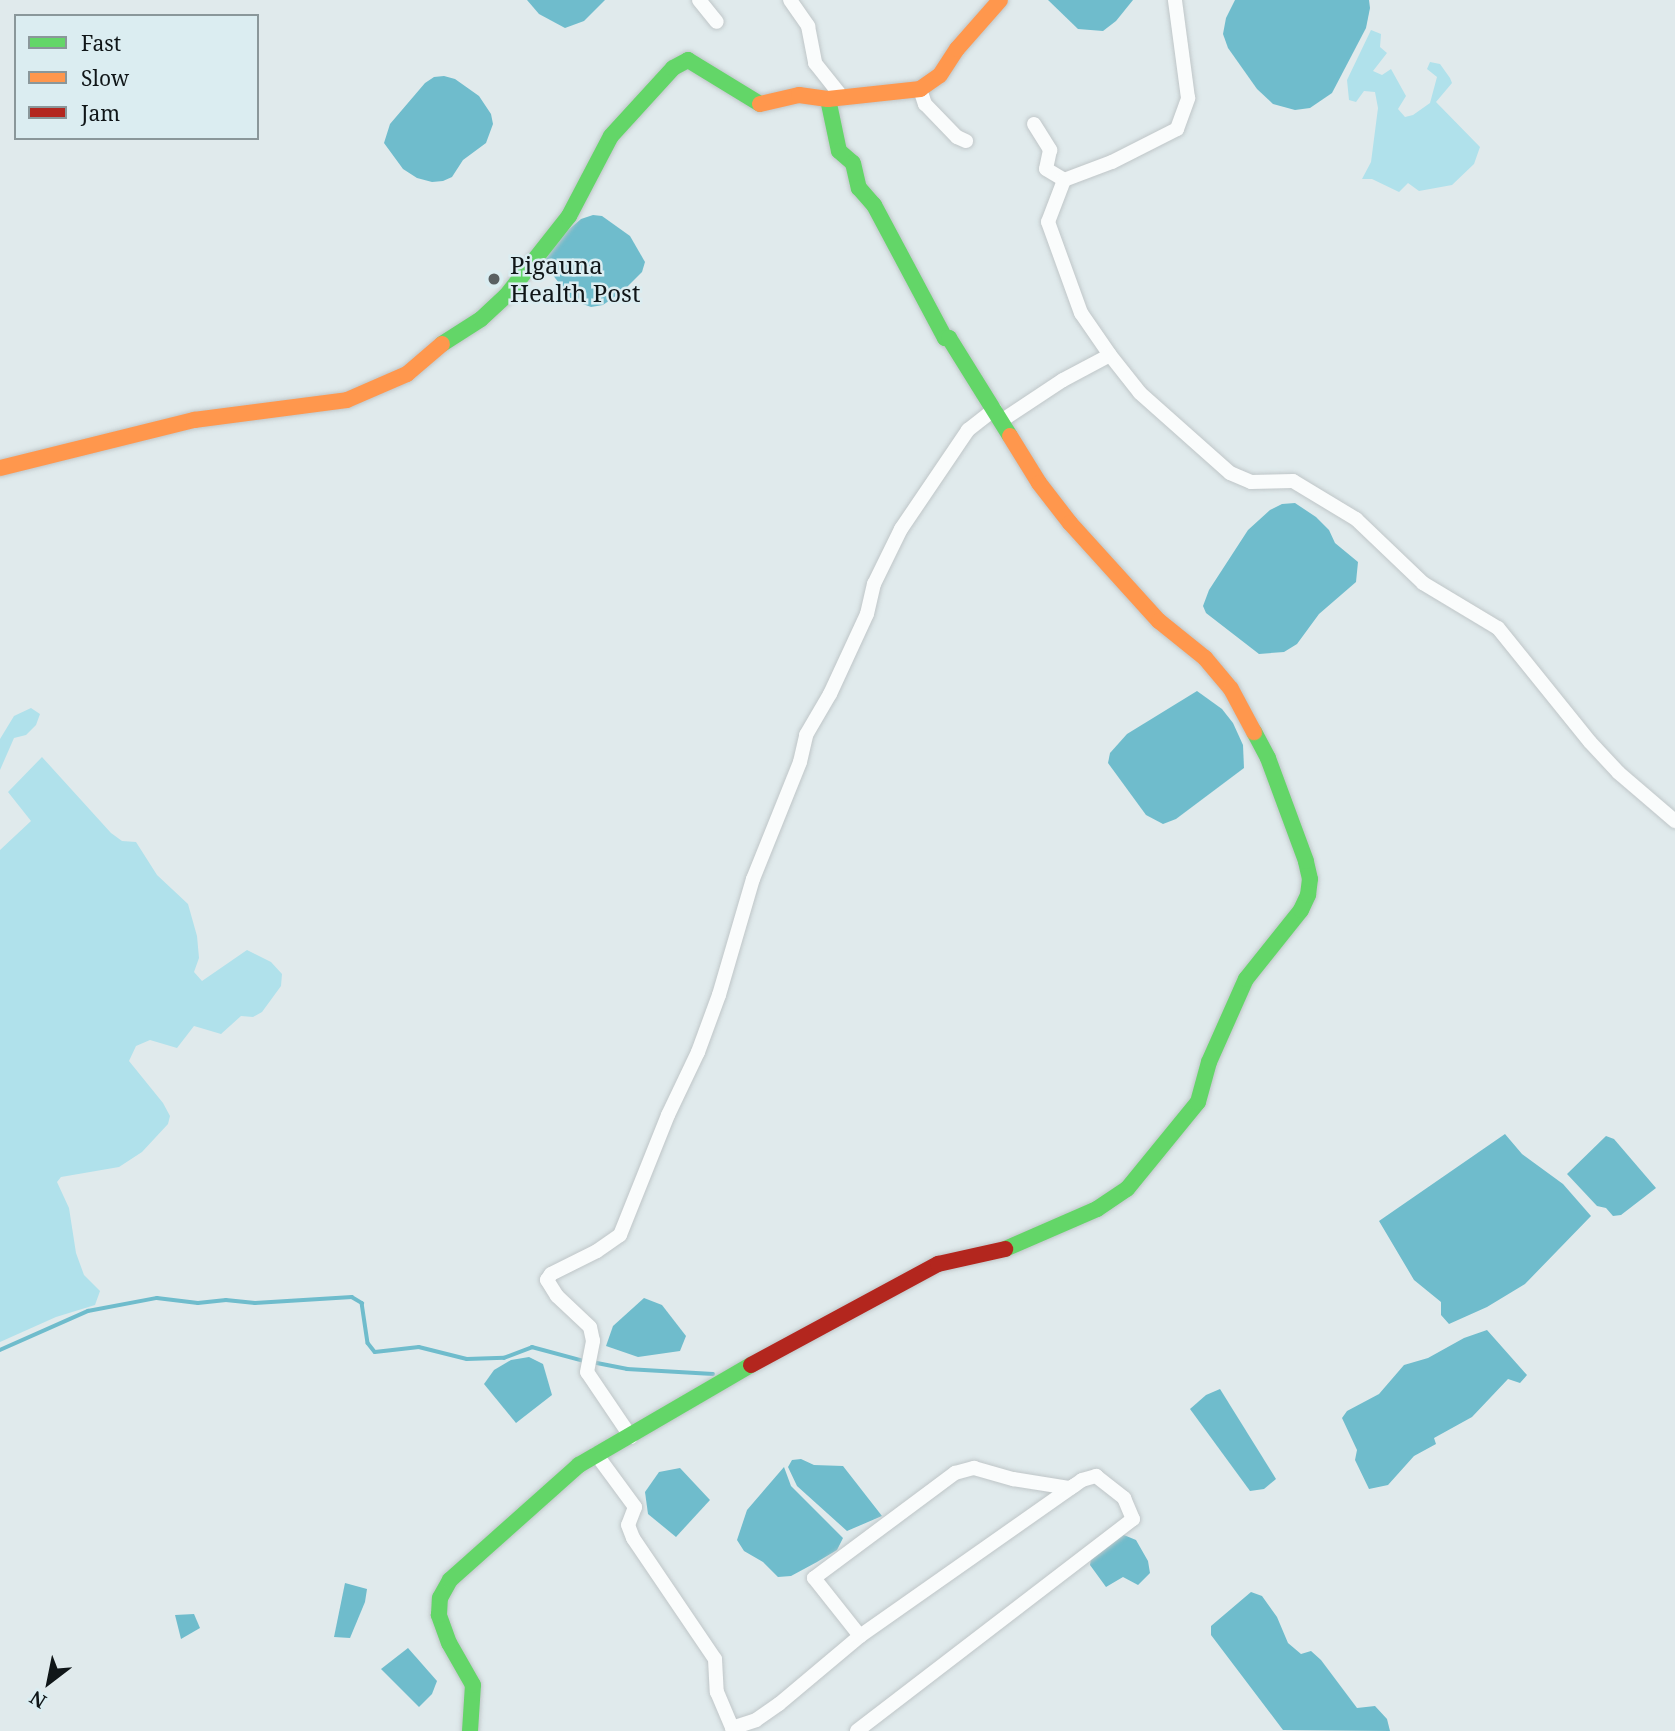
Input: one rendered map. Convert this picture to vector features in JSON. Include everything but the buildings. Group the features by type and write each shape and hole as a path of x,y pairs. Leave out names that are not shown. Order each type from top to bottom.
{"street":[{"path":"699,0 718,22"},
{"path":"470,1731 473,1685 449,1643 439,1615 443,1589 459,1570 596,1454 631,1437 717,1383 938,1264 1018,1246 1097,1209 1127,1189 1198,1102 1209,1062 1246,979 1305,904 1310,879 1306,861 1268,758 1231,689 1205,658 1159,621 1070,523 1039,483 950,338 945,338 874,205 859,188 853,163 839,151 835,98 815,63 808,26 790,0"},
{"path":"0,468 194,420 347,400 407,374 439,346 481,319 506,296 569,216 611,136 673,68 688,60 759,104 799,96 835,98 920,89 940,75 957,49 1000,0"},
{"path":"1175,0 1188,97 1177,129 1112,162 1064,180 1054,201 1048,222 1050,234 1081,313 1140,393 1230,473 1251,482 1293,481 1356,519 1423,583 1498,628 1590,742 1619,773 1675,821"},
{"path":"920,89 925,104 957,137 966,141"},
{"path":"1034,124 1050,150 1046,169 1064,180"},
{"path":"631,1437 587,1372 593,1341 590,1327 557,1296 547,1280 551,1275 597,1251 620,1235 719,995 752,879 800,762 806,734 830,694 862,626 874,584 901,529 968,430 1110,355"},
{"path":"596,1454 635,1507 628,1525 633,1538 715,1659 717,1692 733,1728 756,1720 779,1704 860,1636 1082,1480"},
{"path":"857,1731 1133,1519 1124,1498 1096,1476 1082,1480 1070,1488 1013,1479 974,1468 955,1473 814,1578 860,1636"}],"shaded area":[{"path":"527,0 605,0 584,21 565,28 539,14"},
{"path":"1048,0 1133,0 1116,21 1103,31 1078,29"},
{"path":"1235,0 1369,0 1370,8 1366,28 1332,93 1310,108 1295,110 1273,104 1257,89 1228,48 1223,34 1226,18"},
{"path":"1371,30 1381,34 1380,47 1387,53 1373,71 1382,75 1391,69 1406,96 1398,109 1405,117 1413,115 1430,103 1437,77 1427,69 1430,62 1440,64 1450,78 1452,83 1436,102 1480,147 1474,164 1452,185 1419,191 1408,183 1399,192 1372,179 1362,179 1371,162 1378,108 1375,92 1364,91 1356,102 1349,100 1347,80"},
{"path":"434,77 455,79 479,96 491,114 493,124 486,143 463,160 452,177 432,182 417,178 403,169 384,143 390,124 425,83"},
{"path":"593,215 602,216 630,236 645,262 642,272 624,290 603,305 591,307 572,300 549,270 546,259 560,237 581,219"},
{"path":"1295,503 1316,517 1329,530 1335,543 1358,562 1356,582 1319,614 1297,644 1284,652 1259,654 1206,613 1203,606 1209,590 1248,530 1270,510 1282,504"},
{"path":"1197,691 1222,709 1233,723 1243,745 1244,768 1176,819 1163,824 1146,815 1108,763 1110,753 1127,734"},
{"path":"31,708 40,714 36,725 26,735 14,738 0,770 0,739 14,716"},
{"path":"42,757 111,833 122,841 136,842 157,875 188,904 197,936 199,958 194,972 202,981 247,950 271,962 282,974 281,986 262,1012 253,1017 241,1016 221,1034 194,1026 177,1048 150,1040 136,1046 129,1061 163,1103 170,1116 168,1124 142,1152 119,1167 61,1177 57,1182 69,1208 76,1253 84,1275 100,1291 95,1305 56,1317 0,1342 0,850 31,821 8,792"},
{"path":"1505,1134 1522,1154 1563,1184 1591,1216 1525,1284 1487,1307 1449,1324 1441,1315 1441,1302 1414,1280 1379,1221"},
{"path":"1606,1136 1614,1139 1656,1188 1621,1215 1613,1216 1606,1208 1597,1206 1567,1174"},
{"path":"644,1298 662,1305 686,1336 680,1351 638,1357 606,1346 613,1326"},
{"path":"1487,1330 1527,1375 1520,1383 1508,1379 1472,1417 1434,1438 1436,1444 1414,1456 1388,1485 1369,1489 1355,1460 1357,1450 1342,1418 1347,1411 1379,1394 1404,1365 1428,1358 1464,1338"},
{"path":"529,1357 543,1364 552,1395 516,1423 484,1384 494,1370 511,1360"},
{"path":"1220,1389 1276,1479 1264,1489 1250,1491 1190,1409 1206,1395"},
{"path":"801,1459 814,1465 843,1466 882,1516 847,1531 797,1486 788,1467 792,1460"},
{"path":"784,1467 791,1486 843,1538 837,1550 817,1562 791,1576 778,1577 763,1562 744,1551 737,1540 747,1510"},
{"path":"680,1468 710,1500 676,1537 648,1514 645,1492 659,1472"},
{"path":"1119,1533 1136,1540 1148,1561 1150,1573 1138,1585 1123,1577 1106,1587 1090,1565 1091,1558"},
{"path":"345,1583 367,1589 365,1602 350,1638 334,1637"},
{"path":"1251,1592 1262,1596 1277,1617 1288,1643 1301,1654 1311,1651 1321,1660 1357,1708 1375,1706 1387,1719 1390,1731 1283,1730 1211,1635 1211,1626"},
{"path":"194,1614 200,1628 181,1639 175,1615"},
{"path":"408,1648 437,1681 432,1694 419,1707 381,1669"}],"waterway":[{"path":"0,1350 88,1311 157,1298 198,1303 226,1300 255,1303 352,1297 362,1303 368,1343 375,1352 419,1347 467,1359 504,1358 532,1347 584,1361"},
{"path":"592,1362 627,1369 713,1374"}],"traffic: fast":[{"path":"442,344 481,319 506,296 569,216 611,136 673,68 688,60 760,104"},
{"path":"828,99 839,151 853,163 859,188 874,205 945,338 949,338 1010,436"},
{"path":"1005,1249 1097,1209 1127,1189 1198,1102 1209,1062 1246,979 1301,910 1308,895 1310,879 1306,861 1268,758 1254,732"},
{"path":"470,1731 473,1685 449,1643 439,1615 440,1598 450,1580 579,1465 751,1365"}],"traffic: slow":[{"path":"760,104 799,95 828,99 920,89 940,75 957,49 1000,0"},
{"path":"0,468 194,420 347,400 407,374 442,344"},
{"path":"1010,436 1039,483 1070,523 1159,621 1205,658 1231,689 1254,732"}],"traffic: jam":[{"path":"751,1365 938,1264 1005,1249"}],"place":[{"name":"Pigauna Health Post","path":"494,279"}]}
